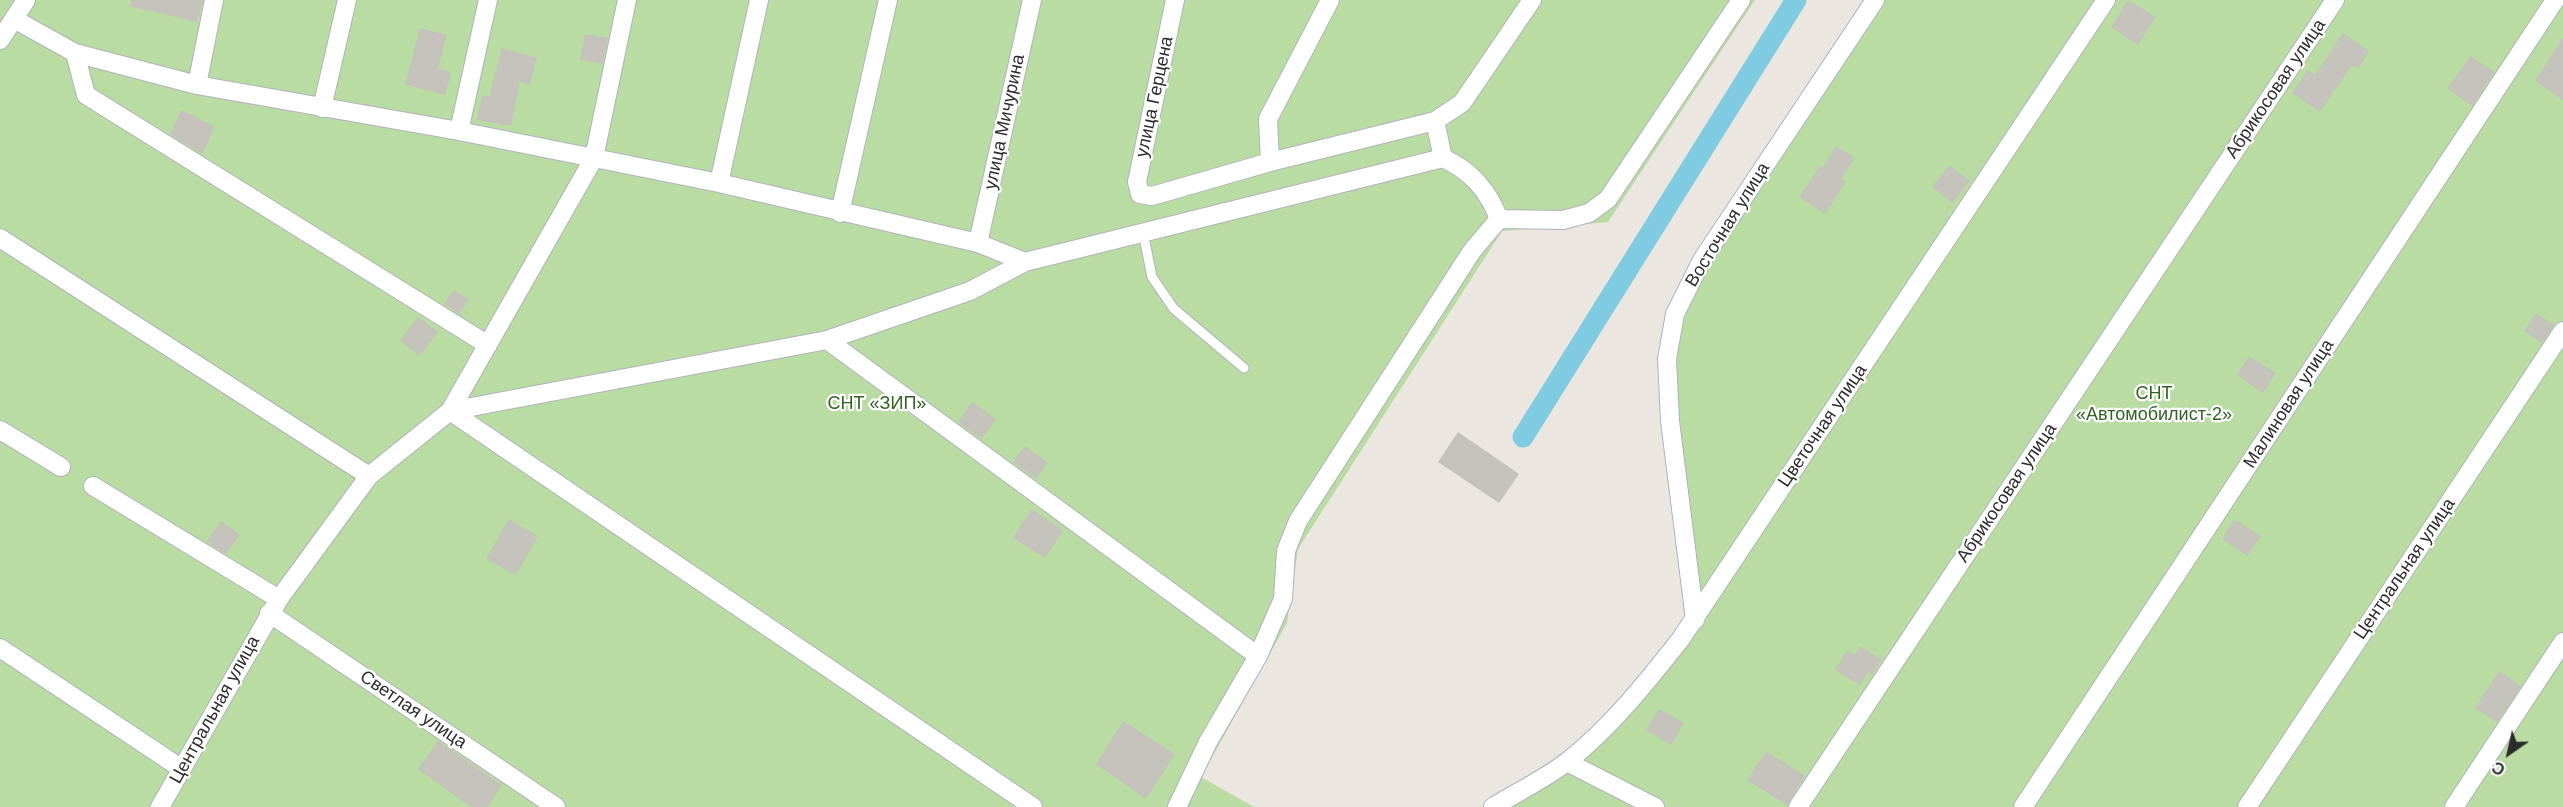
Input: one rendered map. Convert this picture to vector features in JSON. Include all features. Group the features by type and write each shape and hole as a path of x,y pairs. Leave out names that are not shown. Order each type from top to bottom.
{"street":[{"path":"0,40 26,0"},
{"path":"197,85 214,0"},
{"path":"322,108 347,0"},
{"path":"459,131 488,0"},
{"path":"450,411 594,158 627,0"},
{"path":"719,183 759,0"},
{"path":"840,213 888,0"},
{"name":"улица Мичурина","path":"978,243 1032,0"},
{"name":"улица Герцена","path":"1175,0 1137,182 1140,194 1152,196 1270,162"},
{"path":"1330,0 1268,119 1270,162 1435,121 1462,103 1532,0"},
{"path":"1498,219 1563,220 1589,213 1608,199 1742,0"},
{"name":"Восточная улица","path":"1695,620 1670,421 1667,359 1675,314 1702,260 1875,0"},
{"name":"Цветочная улица","path":"1493,807 1566,762 1606,726 1647,681 1695,620 2106,0"},
{"name":"Абрикосовая улица","path":"1798,807 2335,0"},
{"name":"Малиновая улица","path":"2023,807 2555,0"},
{"path":"14,19 75,53 197,85 459,131 719,183 840,213 978,243 1025,262"},
{"path":"75,53 87,95 488,345"},
{"path":"1435,121 1443,158"},
{"path":"450,411 827,340 970,291 1025,262 1443,158 1463,168 1491,199 1498,219"},
{"path":"1177,807 1208,742 1258,656 1283,598 1286,551 1298,521 1472,251 1498,219"},
{"path":"0,238 369,476"},
{"name":"Центральная улица","path":"2247,807 2563,331"},
{"path":"827,340 1258,656"},
{"path":"450,411 1033,807"},
{"name":"Центральная улица","path":"160,807 274,606 369,476 450,411"},
{"path":"0,430 61,467"},
{"name":"Светлая улица","path":"93,486 274,606 556,807"},
{"path":"2454,807 2563,642"},
{"path":"0,648 182,769"},
{"path":"1566,762 1655,807"}],"lane":[{"path":"1143,232 1152,277 1174,309 1244,368"}],"green space":[{"name":"СНТ «ЗИП»","path":"0,0 1755,0 1608,222 1502,231 1298,549 1287,623 1201,777 1254,807 0,807"},
{"name":"СНТ «Автомобилист-2»","path":"1875,0 2563,0 2563,807 1493,807 1567,762 1695,620 1670,421 1675,314"}],"building":[{"path":"131,0 203,0 197,22 130,6"},
{"path":"2128,0 2156,17 2138,45 2111,27"},
{"path":"420,28 447,35 438,69 451,72 445,95 405,84"},
{"path":"2343,33 2369,51 2358,69 2352,65 2320,112 2292,93 2308,70 2315,75"},
{"path":"585,34 608,38 602,64 580,60"},
{"path":"2563,38 2563,100 2535,81"},
{"path":"502,48 537,58 530,85 520,82 511,126 477,120 482,95 489,97"},
{"path":"2471,56 2494,72 2472,106 2447,88"},
{"path":"181,110 215,127 202,154 170,134"},
{"path":"1836,146 1855,158 1841,179 1846,182 1825,214 1799,197 1820,166 1823,167"},
{"path":"1949,165 1970,181 1953,203 1932,187"},
{"path":"454,290 469,300 459,314 444,304"},
{"path":"2536,313 2554,325 2542,343 2524,331"},
{"path":"418,317 438,332 419,356 400,341"},
{"path":"2249,356 2276,373 2263,393 2237,375"},
{"path":"972,402 996,419 982,439 958,422"},
{"path":"1458,432 1519,474 1499,503 1438,462"},
{"path":"1025,446 1048,463 1036,479 1013,462"},
{"path":"1031,509 1063,530 1045,558 1013,538"},
{"path":"509,519 538,536 516,575 486,559"},
{"path":"2234,519 2261,536 2248,556 2222,539"},
{"path":"221,521 240,535 226,554 206,542"},
{"path":"1860,646 1882,660 1872,674 1868,672 1860,685 1835,670 1847,651 1855,655"},
{"path":"2499,671 2521,686 2497,722 2475,708"},
{"path":"1659,709 1684,723 1671,745 1646,730"},
{"path":"1123,721 1175,754 1146,799 1096,764"},
{"path":"438,741 502,785 488,807 471,807 418,769"},
{"path":"1766,751 1805,776 1787,805 1747,780"}],"waterway":[{"path":"1523,437 1796,0"}]}
